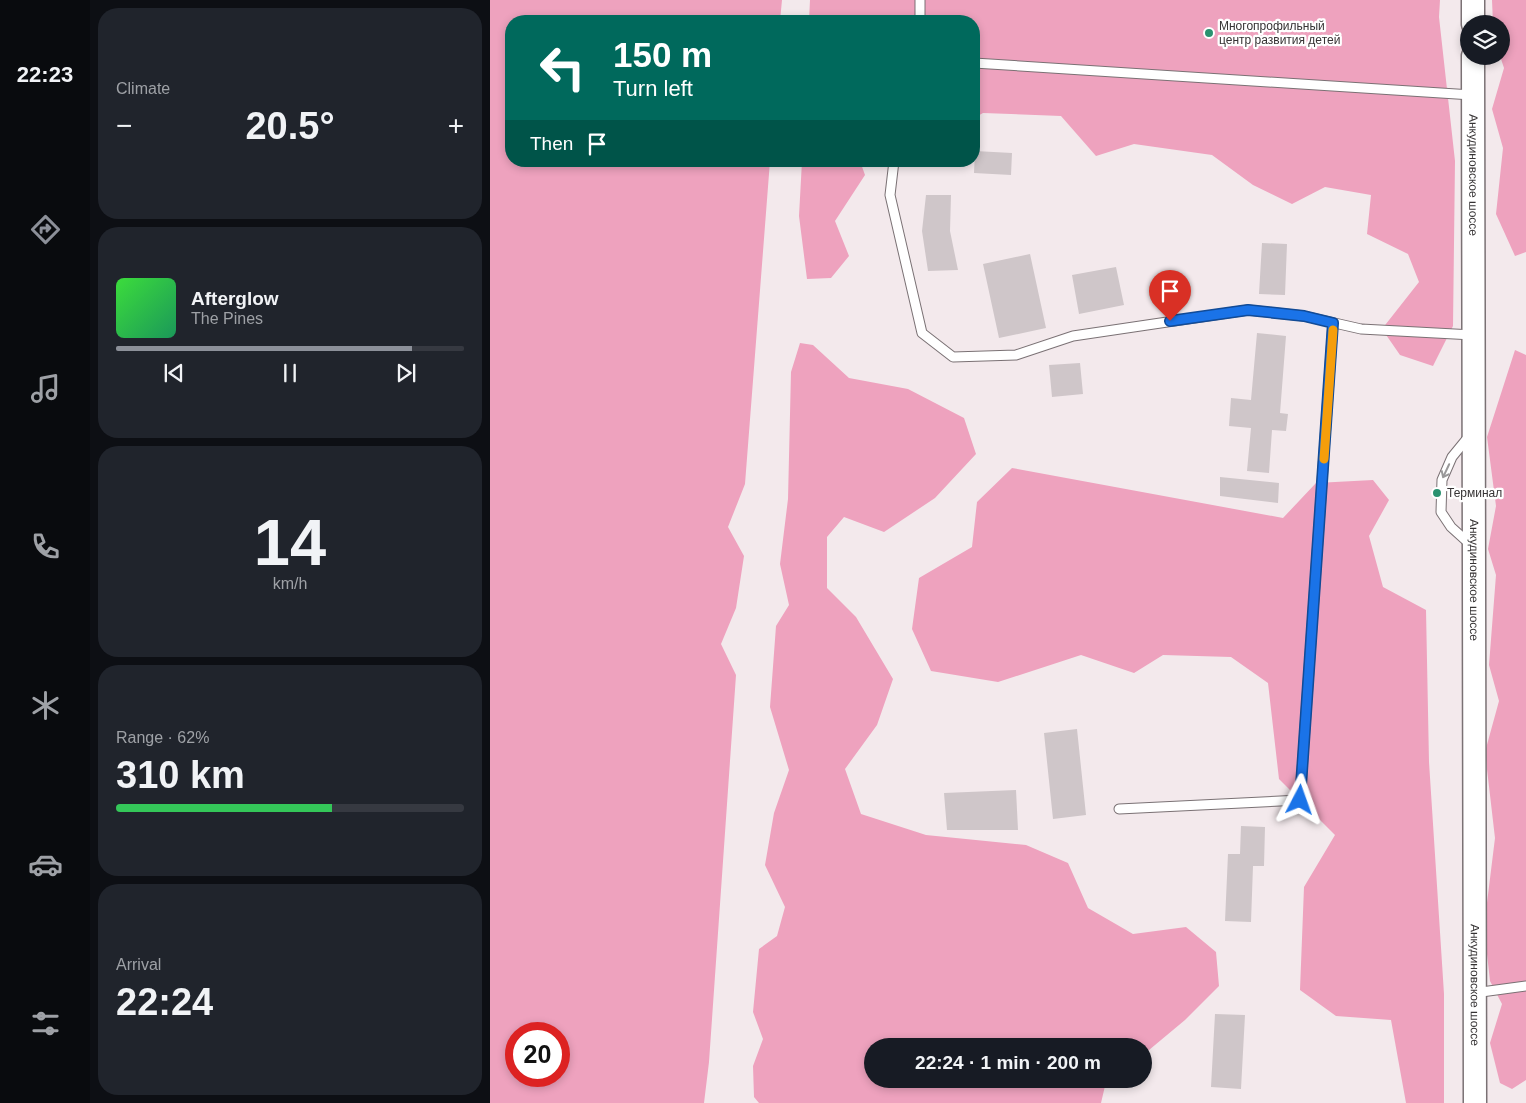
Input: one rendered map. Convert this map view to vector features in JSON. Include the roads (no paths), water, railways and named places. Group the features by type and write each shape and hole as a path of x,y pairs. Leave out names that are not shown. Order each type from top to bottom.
{"street":[{"path":"1473,0 1473,15"},
{"name":"Анкудиновское шоссе","path":"1473,65 1475,1103"}],"lane":[{"path":"920,0 920,15"},
{"path":"980,63 1472,96"},
{"path":"893,167 890,195 922,333 953,357 1016,355 1073,336 1248,310 1304,316 1361,329 1473,335"},
{"path":"1118,810 1300,800 1333,323"},
{"path":"1473,431 1452,457 1442,480 1441,512 1451,527 1474,548"},
{"path":"1474,993 1526,986"}],"place":[{"name":"Многопрофильный центр развития детей","path":"1209,33"},
{"name":"Терминал","path":"1437,493"}]}
